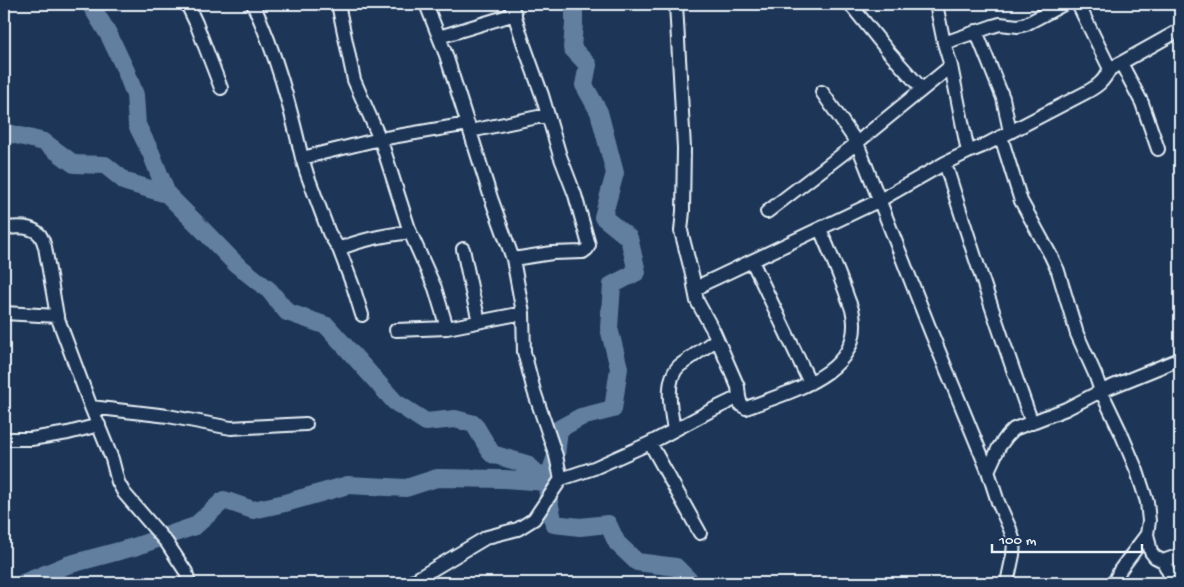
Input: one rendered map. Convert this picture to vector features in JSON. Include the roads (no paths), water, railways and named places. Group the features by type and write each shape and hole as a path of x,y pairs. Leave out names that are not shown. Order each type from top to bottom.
{"street":[{"path":"188,4 221,88"},
{"path":"253,4 261,21 288,98 307,174 329,233 339,249 354,286 362,315"},
{"path":"338,4 354,80 380,139 410,232 435,288 447,328"},
{"path":"426,4 446,55 491,198 513,259 522,313 524,352 534,390 556,456 561,479"},
{"path":"676,4 684,148 681,231 697,300 738,387 738,397 741,405 746,408 810,383 827,373 847,354 851,346 854,333 854,314 820,229"},
{"path":"850,4 922,89"},
{"path":"936,4 944,44 951,66 968,152"},
{"path":"944,44 1000,24 1018,26 1026,24 1064,4"},
{"path":"1078,4 1115,66 1142,102 1158,149"},
{"path":"439,37 513,9 560,156 575,195 589,245 583,252 552,253 513,259"},
{"path":"695,291 705,283 880,200 945,163 1006,135 1100,85 1115,66 1180,30"},
{"path":"976,31 1003,98 1006,135 1022,201 1058,271 1077,334 1095,374 1100,391 1137,471 1147,502 1149,521 1147,534 1151,552 1155,557 1163,561 1174,583"},
{"path":"767,212 857,143 951,66"},
{"path":"822,92 857,143 1010,529 1014,542 1007,583"},
{"path":"302,158 380,139 469,128 548,115"},
{"path":"945,163 994,317 1032,423"},
{"path":"4,228 18,226 32,230 41,236 45,247 57,316 112,458 118,482 124,493 167,543 186,572 189,583"},
{"path":"339,249 365,239 410,232"},
{"path":"463,249 479,322"},
{"path":"752,261 810,383"},
{"path":"4,313 57,316"},
{"path":"396,330 447,328 522,313"},
{"path":"674,430 669,402 674,372 679,366 717,339"},
{"path":"988,471 999,447 1014,429 1066,409 1100,391 1180,359"},
{"path":"410,583 488,537 518,529 534,519 561,479 594,468 650,443 738,397"},
{"path":"91,407 168,416 231,428 306,424"},
{"path":"4,439 31,439 68,433 99,425"},
{"path":"650,443 700,533"},
{"path":"1114,583 1120,570 1147,534"},
{"path":"1163,561 1180,555"}],"waterway":[{"path":"90,4 109,35 126,71 135,95 137,125 151,153 167,194"},
{"path":"574,4 572,48 588,65 584,85 599,112 615,173 603,217 629,238 637,272 612,285 609,328 619,368 613,409 581,417 559,429 556,456 547,482 548,497 554,524 580,527 608,524 617,543 637,562 676,567 692,583"},
{"path":"4,132 44,142 74,164 105,165 126,182 167,194 236,264 269,290 287,312 327,326 395,402 426,422 455,419 474,424 492,454 526,464 547,482"},
{"path":"23,583 67,565 134,547 195,526 224,500 253,510 348,485 406,488 437,478 547,482"}]}
